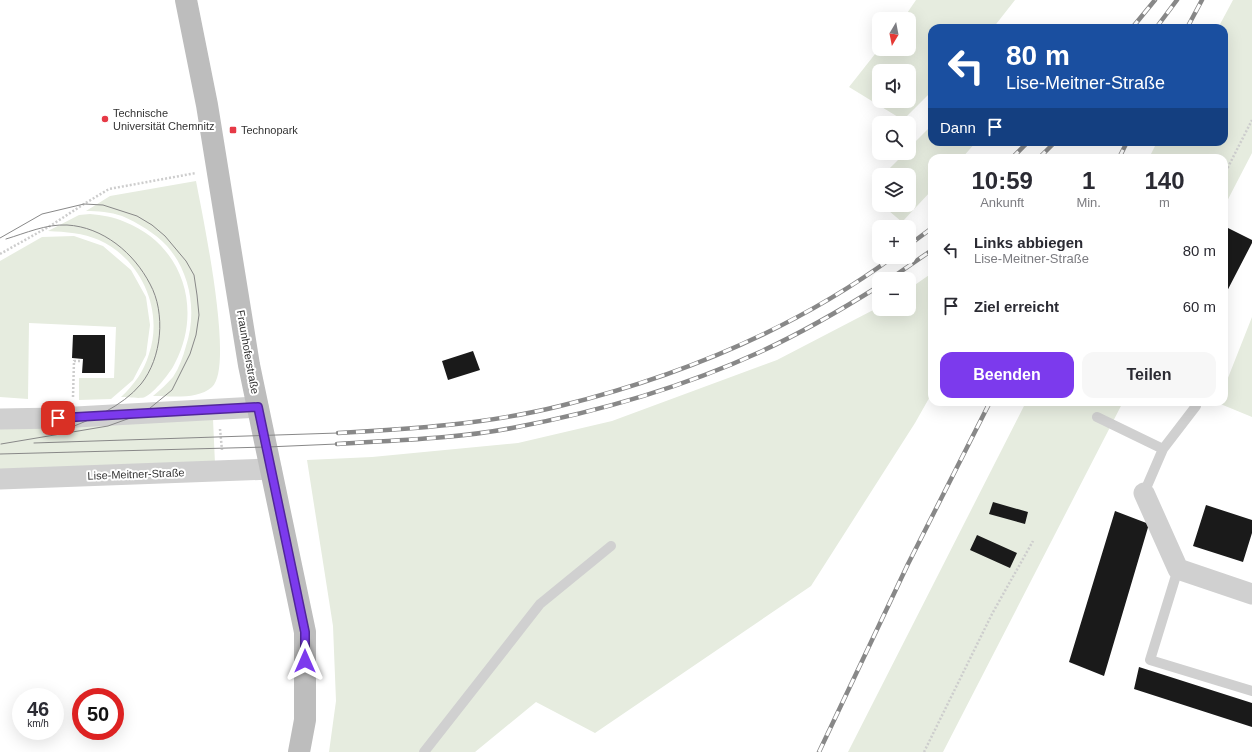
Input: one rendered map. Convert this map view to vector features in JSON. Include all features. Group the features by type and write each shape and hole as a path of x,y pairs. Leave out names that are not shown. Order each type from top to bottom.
{"main road":[{"name":"Fraunhoferstraße","path":"186,0 207,105 249,365 305,632 305,720 299,752"}],"street":[{"path":"0,418 58,418 258,407"},
{"name":"Lise-Meitner-Straße","path":"0,479 271,469"},
{"path":"1144,492 1178,569 1252,594"}],"lane":[{"path":"1144,492 1164,449 1196,406"},
{"path":"1097,417 1164,449"},
{"path":"424,752 540,604 611,546"},
{"path":"1178,569 1150,660 1252,691"}],"path":[{"path":"1228,167 1252,120"},
{"path":"0,254 50,226 109,189 199,172"},
{"path":"73,404 74,361 82,361"},
{"path":"218,409 223,471"},
{"path":"924,752 992,614 1033,541"}],"shaded area":[{"path":"916,0 1015,0 996,24 928,24 928,95 916,107 916,64 872,64 872,101 849,87 873,56 916,56 916,12 908,12"},
{"path":"1233,0 1252,0 1252,153 1228,199 1228,154 1151,154 1155,146 1228,146 1228,24 1220,24"},
{"path":"883,108 915,108 907,116 896,116"},
{"path":"928,129 928,146 972,146 966,154 928,154 928,194 916,207 916,168 890,168 898,160 916,160 916,141"},
{"path":"196,181 210,255 219,321 220,351 218,374 212,387 199,394 176,397 153,396 173,377 185,350 189,333 191,320 190,294 182,268 167,246 140,225 122,216 104,212 86,211 110,196"},
{"path":"890,212 911,212 904,220 900,220"},
{"path":"90,214 117,219 145,232 161,246 174,262 182,281 187,301 187,321 183,342 170,372 149,395 143,398 121,397 134,383 141,372 147,360 153,337 151,304 137,273 127,260 114,249 99,240 81,234 48,231 79,215"},
{"path":"74,236 103,246 131,270 146,297 150,325 146,355 133,380 111,399 79,400 79,378 114,378 116,327 29,323 28,399 0,397 0,261 42,237"},
{"path":"928,276 928,400 915,423 811,586 595,733 536,702 475,752 329,752 336,701 333,626 307,460 372,457 518,443 612,421 777,360 872,311 872,316 916,316 916,284"},
{"path":"1252,317 1252,417 1225,406 1228,406 1228,378"},
{"path":"1024,406 1121,406 943,752 848,752"},
{"path":"213,419 215,464 0,471 0,426"}],"building":[{"path":"1228,228 1252,240 1252,243 1228,289"},
{"path":"73,335 105,335 105,373 82,373 83,359 72,358"},
{"path":"473,351 480,370 448,380 442,361"},
{"path":"993,502 1028,512 1025,524 989,514"},
{"path":"1206,505 1252,520 1252,533 1243,562 1193,546"},
{"path":"1115,511 1149,524 1104,676 1069,662"},
{"path":"977,535 1017,553 1010,568 970,550"},
{"path":"1139,667 1252,703 1252,727 1134,689"}],"tram line":[{"path":"0,238 42,214 84,204 103,205 137,216 152,225 165,236 186,261 194,275 199,315 196,335 190,354 172,390 144,413 108,426 1,444"},
{"path":"6,239 36,229 59,225 80,227 93,231 105,236 126,252 143,273 155,296 160,322 157,349 154,361 141,384 125,399 105,412 64,430"},
{"path":"34,443 338,433"},
{"path":"0,454 337,444"}],"railway":[{"path":"1135,24 1155,0"},
{"path":"1159,24 1177,0"},
{"path":"1189,24 1202,0"},
{"path":"1016,154 1024,146"},
{"path":"1043,154 1051,146"},
{"path":"1121,154 1125,146"},
{"path":"916,240 928,231"},
{"path":"900,272 928,253"},
{"path":"338,433 450,425 505,417 560,406 648,381 734,348 775,328 816,307 883,264"},
{"path":"337,444 424,439 490,432 544,422 638,398 700,377 760,352 821,321 872,290"},
{"path":"819,752 908,564 988,406"}],"place":[{"name":"Technische Universität Chemnitz","path":"105,119"},
{"name":"Technopark","path":"233,130"}],"route":[{"path":"58,418 258,407 305,632 305,661"}]}
